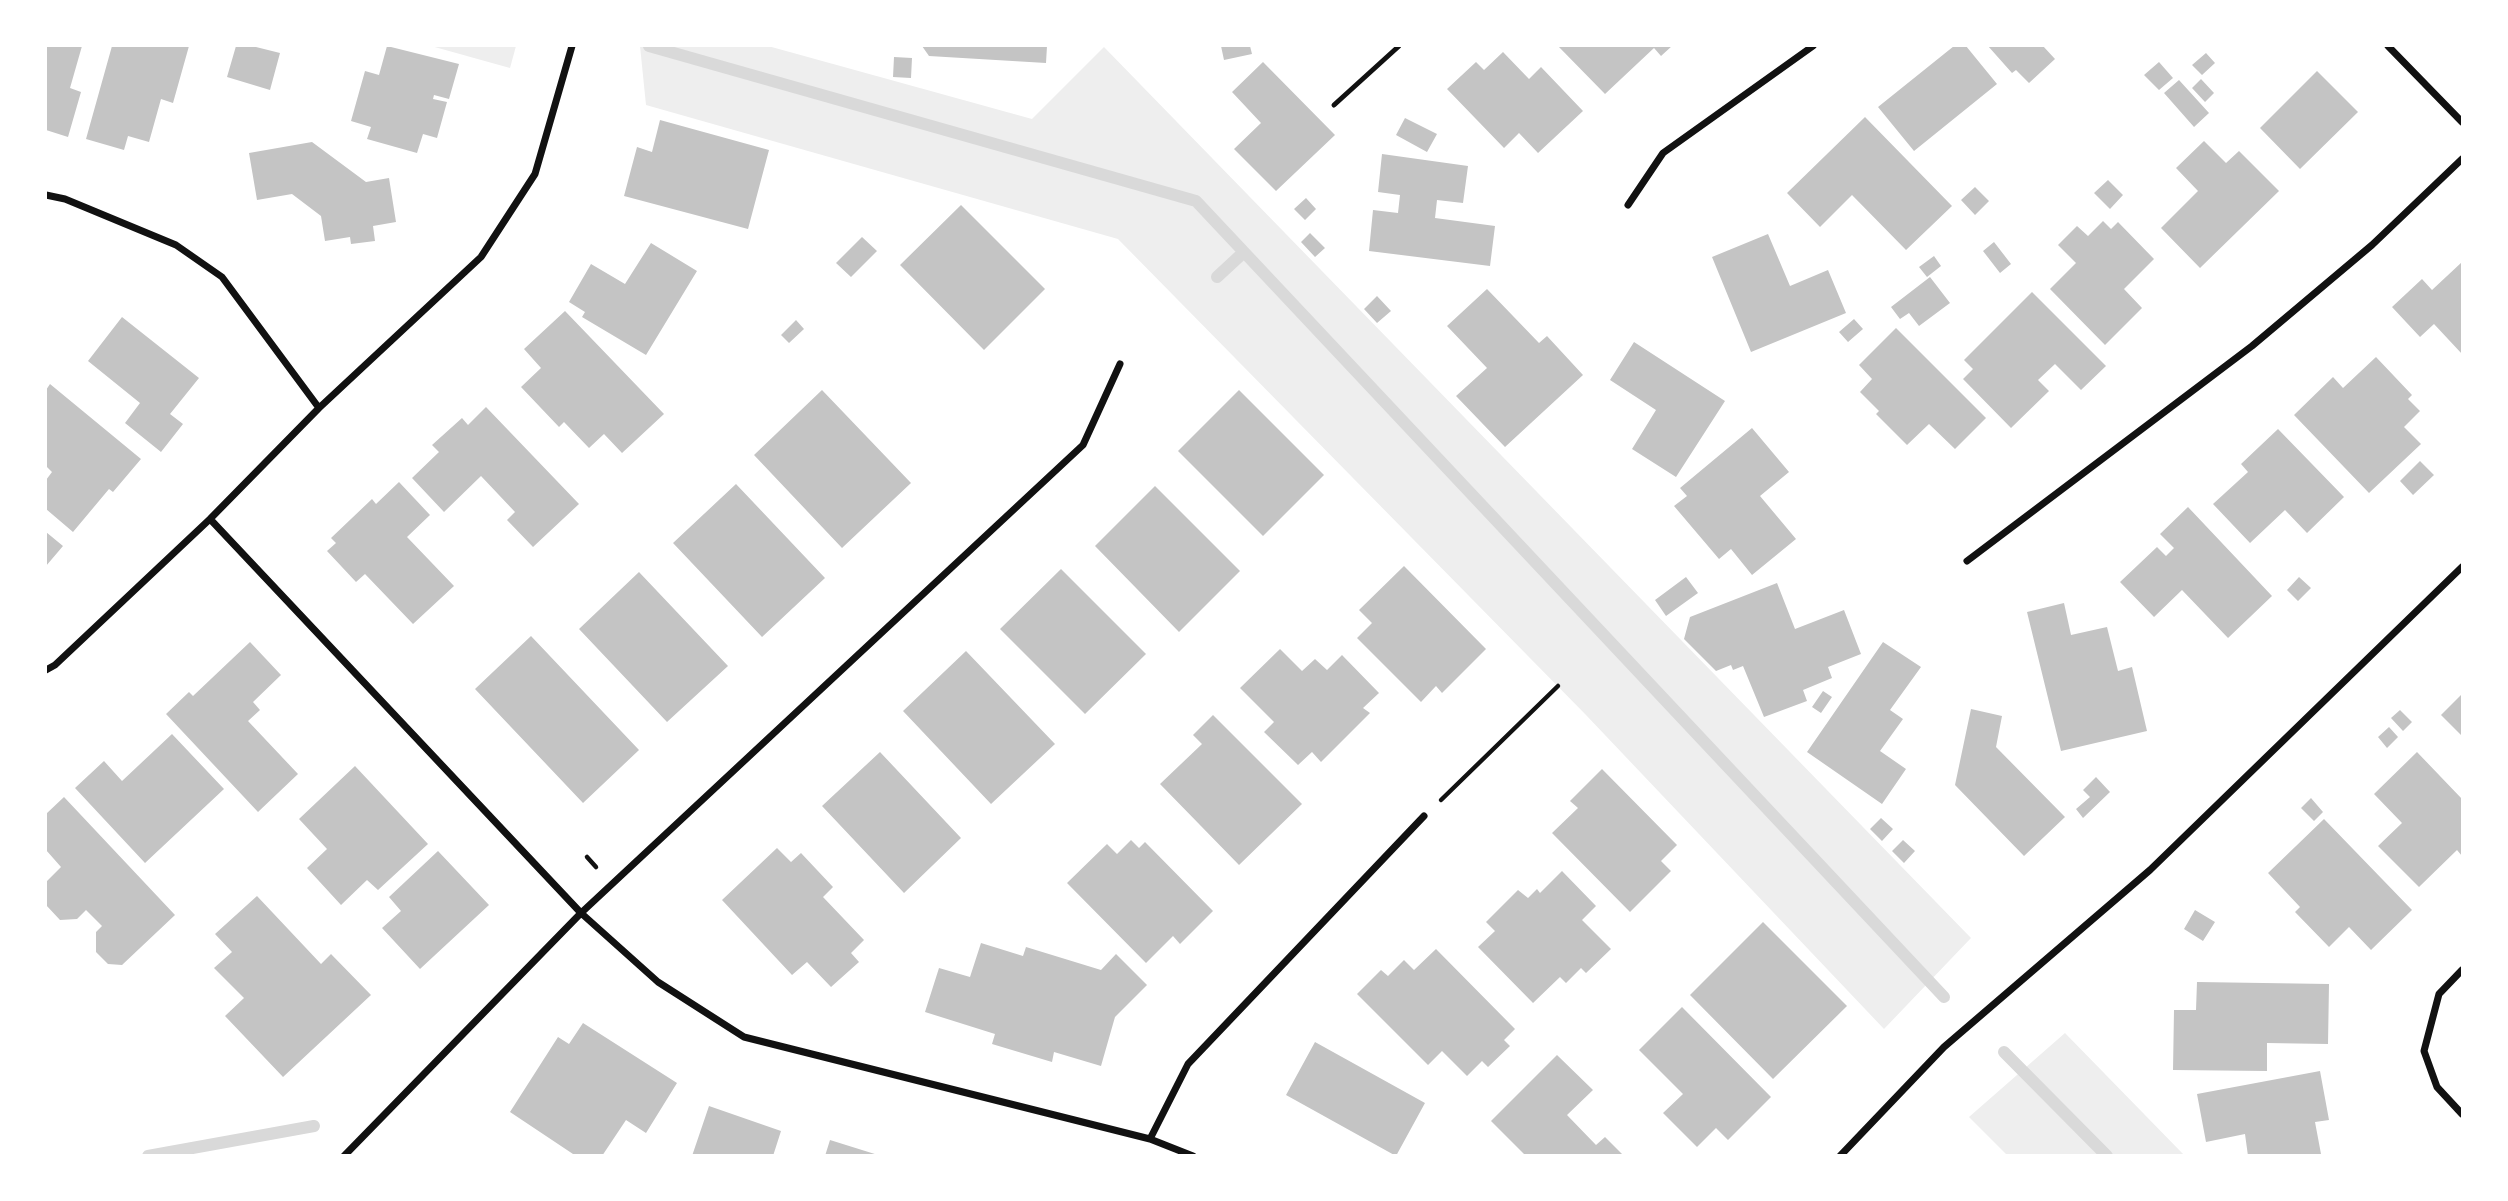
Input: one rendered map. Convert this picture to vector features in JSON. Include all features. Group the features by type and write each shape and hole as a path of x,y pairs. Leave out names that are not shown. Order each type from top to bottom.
{"street":[{"path":"46,670 55,665 210,519 320,408 481,257 536,174 572,46"},
{"path":"1628,205 1663,153 1813,46"},
{"path":"2388,46 2462,122"},
{"path":"1967,561 2252,346 2372,245 2462,159"},
{"path":"46,195 65,199 176,245 222,277 320,408"},
{"path":"344,1156 580,913 1083,445 1120,364"},
{"path":"210,519 580,913 658,982 744,1037 1150,1139 1193,1156"},
{"path":"1840,1156 1944,1047 2150,870 2462,566"},
{"path":"1150,1139 1188,1064 1424,816"},
{"path":"2462,970 2438,993 2424,1051 2437,1087 2462,1114"}],"lane":[{"path":"1334,105 1399,46"}],"path":[{"path":"1459,783 1558,686"}],"shaded area":[{"path":"431,46 516,46 510,68"},
{"path":"640,46 768,46 1032,119 1104,47 1971,938 1884,1029 1586,715 1118,239 646,105"},
{"path":"2065,1033 2184,1155 2007,1155 1969,1117"}],"building":[{"path":"46,46 82,46 70,88 81,92 68,137 46,130"},
{"path":"112,46 189,46 173,103 161,99 149,142 128,136 124,150 86,139"},
{"path":"236,46 252,46 280,53 270,90 227,77"},
{"path":"387,46 459,64 449,99 434,95 433,99 447,102 437,138 423,134 417,153 367,139 371,127 351,121 365,71 379,75"},
{"path":"922,46 1047,46 1046,63 929,56"},
{"path":"1221,46 1250,46 1252,54 1224,60"},
{"path":"1558,46 1672,46 1661,56 1654,48 1605,94"},
{"path":"1954,46 1966,46 1997,84 1914,151 1878,107"},
{"path":"1988,46 2043,46 2055,59 2029,83 2016,70 2012,73"},
{"path":"1503,52 1529,79 1541,67 1583,111 1538,153 1519,133 1504,148 1447,89 1476,62 1484,70"},
{"path":"2206,53 2215,63 2202,75 2192,65"},
{"path":"894,57 912,58 911,78 893,77"},
{"path":"1263,62 1335,135 1276,191 1234,149 1261,123 1232,92"},
{"path":"2159,62 2173,78 2159,90 2144,75"},
{"path":"2317,71 2358,112 2300,169 2260,128"},
{"path":"2201,79 2214,93 2205,102 2192,88"},
{"path":"2179,80 2209,113 2194,127 2164,93"},
{"path":"1865,117 1952,206 1906,250 1852,195 1820,227 1787,193"},
{"path":"1405,118 1437,134 1427,152 1396,135"},
{"path":"660,120 769,150 748,229 624,196 637,147 652,152"},
{"path":"2204,141 2226,163 2239,151 2279,191 2200,268 2161,228 2198,191 2176,168"},
{"path":"312,142 366,182 389,178 396,222 373,226 375,241 351,244 350,237 325,241 321,216 292,194 257,200 249,153"},
{"path":"1382,154 1468,166 1463,203 1437,200 1435,218 1495,226 1490,266 1369,251 1373,210 1398,213 1400,195 1378,192"},
{"path":"2108,180 2123,195 2110,209 2094,193"},
{"path":"1975,187 1989,201 1975,215 1961,200"},
{"path":"1306,198 1316,209 1305,220 1294,209"},
{"path":"961,205 1045,289 984,350 900,265"},
{"path":"2103,221 2111,229 2118,222 2154,259 2124,289 2142,308 2105,345 2050,289 2076,263 2058,245 2077,226 2088,236"},
{"path":"1310,233 1325,248 1315,257 1301,242"},
{"path":"1768,234 1790,286 1828,270 1846,313 1751,352 1712,257"},
{"path":"862,237 877,251 851,277 836,263"},
{"path":"1994,242 2011,264 2000,273 1983,251"},
{"path":"651,243 697,271 646,355 582,317 585,312 569,302 591,264 625,284"},
{"path":"1934,256 1941,266 1927,277 1919,267"},
{"path":"2462,262 2462,354 2434,324 2420,337 2392,307 2422,279 2432,290"},
{"path":"1930,277 1950,303 1919,326 1909,313 1900,319 1891,307"},
{"path":"1487,289 1539,343 1547,336 1583,375 1505,447 1456,396 1487,368 1447,326"},
{"path":"2032,292 2106,366 2081,390 2055,364 2038,380 2049,391 2011,428 1963,379 1973,369 1964,360"},
{"path":"1377,296 1391,311 1377,323 1364,309"},
{"path":"565,311 664,414 622,453 604,434 589,448 564,422 559,427 521,387 541,368 524,349"},
{"path":"122,317 199,378 170,414 183,424 161,452 125,423 140,403 88,361"},
{"path":"1854,319 1863,329 1848,342 1839,332"},
{"path":"796,320 804,329 789,343 781,335"},
{"path":"1896,328 1986,418 1955,449 1929,424 1907,445 1876,414 1879,411 1860,392 1872,379 1859,365"},
{"path":"1634,342 1725,401 1676,477 1632,449 1656,410 1610,380"},
{"path":"2376,357 2412,395 2408,399 2420,411 2404,427 2421,444 2369,493 2294,415 2333,377 2343,388"},
{"path":"50,384 141,459 113,492 109,489 73,532 46,509 46,480 52,472 46,466 46,390"},
{"path":"822,390 911,483 842,548 754,455"},
{"path":"1239,390 1324,475 1263,536 1178,451"},
{"path":"486,407 579,504 533,547 507,520 515,512 481,476 444,512 412,478 439,452 432,445 462,418 468,425"},
{"path":"1752,428 1789,472 1760,496 1796,539 1752,575 1731,549 1719,559 1674,506 1687,496 1680,488"},
{"path":"2278,429 2344,497 2307,533 2285,510 2250,543 2213,504 2248,472 2241,464"},
{"path":"2420,461 2434,475 2413,495 2400,481"},
{"path":"399,482 430,515 407,537 454,586 413,624 365,574 356,582 327,551 336,543 331,538 372,499 376,504"},
{"path":"736,484 825,578 762,637 673,543"},
{"path":"1155,486 1240,571 1179,632 1095,546"},
{"path":"2188,507 2272,596 2228,638 2182,590 2154,617 2120,582 2157,547 2166,556 2174,548 2160,534"},
{"path":"46,532 63,546 46,566"},
{"path":"1404,566 1486,649 1442,693 1436,686 1421,702 1357,638 1372,623 1359,610"},
{"path":"1061,569 1146,654 1085,714 1000,629"},
{"path":"639,572 728,666 667,722 579,629"},
{"path":"1686,577 1698,593 1666,616 1655,600"},
{"path":"2299,577 2311,588 2298,601 2287,590"},
{"path":"1777,583 1795,629 1844,610 1861,654 1828,667 1832,678 1803,690 1807,701 1764,717 1743,666 1733,670 1731,665 1716,671 1684,639 1690,617"},
{"path":"2064,603 2071,635 2107,627 2118,671 2132,667 2147,731 2061,751 2027,612"},
{"path":"531,636 639,750 583,803 475,689"},
{"path":"250,642 281,675 253,702 260,710 248,721 298,774 258,812 166,714 189,692 193,696"},
{"path":"1883,642 1921,667 1890,710 1903,719 1880,751 1906,769 1882,804 1807,752"},
{"path":"1280,649 1302,671 1315,659 1327,670 1342,655 1379,693 1363,708 1370,713 1321,762 1312,752 1298,765 1264,732 1274,722 1240,688"},
{"path":"966,651 1055,744 991,804 903,711"},
{"path":"1823,691 1832,697 1821,713 1812,707"},
{"path":"2462,694 2462,736 2441,715"},
{"path":"1971,709 2002,716 1996,747 2065,817 2024,856 1955,785"},
{"path":"2400,710 2412,722 2403,731 2391,718"},
{"path":"1213,715 1302,804 1239,865 1160,784 1202,744 1193,735"},
{"path":"2389,727 2398,737 2387,748 2378,737"},
{"path":"172,734 224,789 145,863 75,788 104,761 122,781"},
{"path":"880,752 961,838 904,893 822,806"},
{"path":"2417,752 2462,799 2462,856 2457,850 2419,887 2378,846 2402,823 2374,794"},
{"path":"355,766 428,844 378,890 367,880 341,905 307,868 327,849 299,819"},
{"path":"1602,769 1677,845 1661,861 1671,871 1630,912 1552,833 1578,808 1570,801"},
{"path":"2096,777 2110,792 2083,818 2076,809 2090,797 2083,790"},
{"path":"64,797 175,915 122,965 108,964 96,952 96,932 102,926 86,910 77,919 60,920 46,905 46,882 61,867 46,850 46,814"},
{"path":"2311,798 2323,812 2314,821 2301,808"},
{"path":"1881,818 1893,829 1882,841 1870,829"},
{"path":"2324,819 2412,910 2371,950 2349,927 2329,947 2295,912 2300,907 2268,873"},
{"path":"1131,840 1139,848 1145,842 1213,911 1180,944 1173,936 1146,963 1067,883 1107,844 1117,854"},
{"path":"1903,840 1915,851 1904,863 1892,851"},
{"path":"777,848 791,862 801,853 833,887 823,897 864,940 851,953 859,962 831,987 807,962 792,975 722,900"},
{"path":"438,851 489,905 420,969 382,928 401,911 389,897"},
{"path":"1562,871 1596,906 1582,920 1611,949 1586,973 1581,968 1566,983 1560,977 1533,1003 1478,947 1495,931 1486,922 1518,890 1528,898 1537,889 1540,893"},
{"path":"257,896 321,964 331,954 371,995 283,1077 225,1016 244,998 214,968 232,952 215,934"},
{"path":"2195,910 2215,922 2203,941 2184,929"},
{"path":"1763,922 1847,1006 1773,1079 1690,995"},
{"path":"981,943 1023,956 1026,947 1101,970 1116,954 1147,985 1115,1017 1101,1066 1054,1052 1052,1062 992,1044 995,1034 925,1012 939,968 970,977"},
{"path":"1436,949 1515,1029 1504,1040 1510,1046 1488,1067 1482,1061 1467,1076 1442,1051 1428,1065 1357,994 1381,970 1388,976 1404,960 1414,970"},
{"path":"2197,982 2329,984 2328,1044 2267,1043 2267,1071 2173,1070 2174,1010 2196,1010"},
{"path":"1682,1007 1771,1097 1728,1140 1716,1128 1697,1147 1663,1113 1683,1094 1639,1050"},
{"path":"583,1023 677,1083 646,1133 626,1120 602,1156 576,1156 510,1112 558,1037 569,1044"},
{"path":"1315,1042 1425,1103 1396,1156 1286,1095"},
{"path":"1557,1055 1593,1090 1567,1115 1596,1145 1605,1137 1624,1156 1526,1156 1491,1121"},
{"path":"2320,1071 2329,1120 2315,1122 2321,1154 2248,1156 2245,1134 2206,1142 2197,1094"},
{"path":"709,1106 781,1131 773,1156 692,1156"},
{"path":"830,1140 878,1155 878,1156 825,1156"}],"waterway":[{"path":"649,46 1196,201 1944,997"},
{"path":"1217,277 1244,252"},
{"path":"2004,1052 2107,1156"},
{"path":"148,1156 314,1126"}]}
